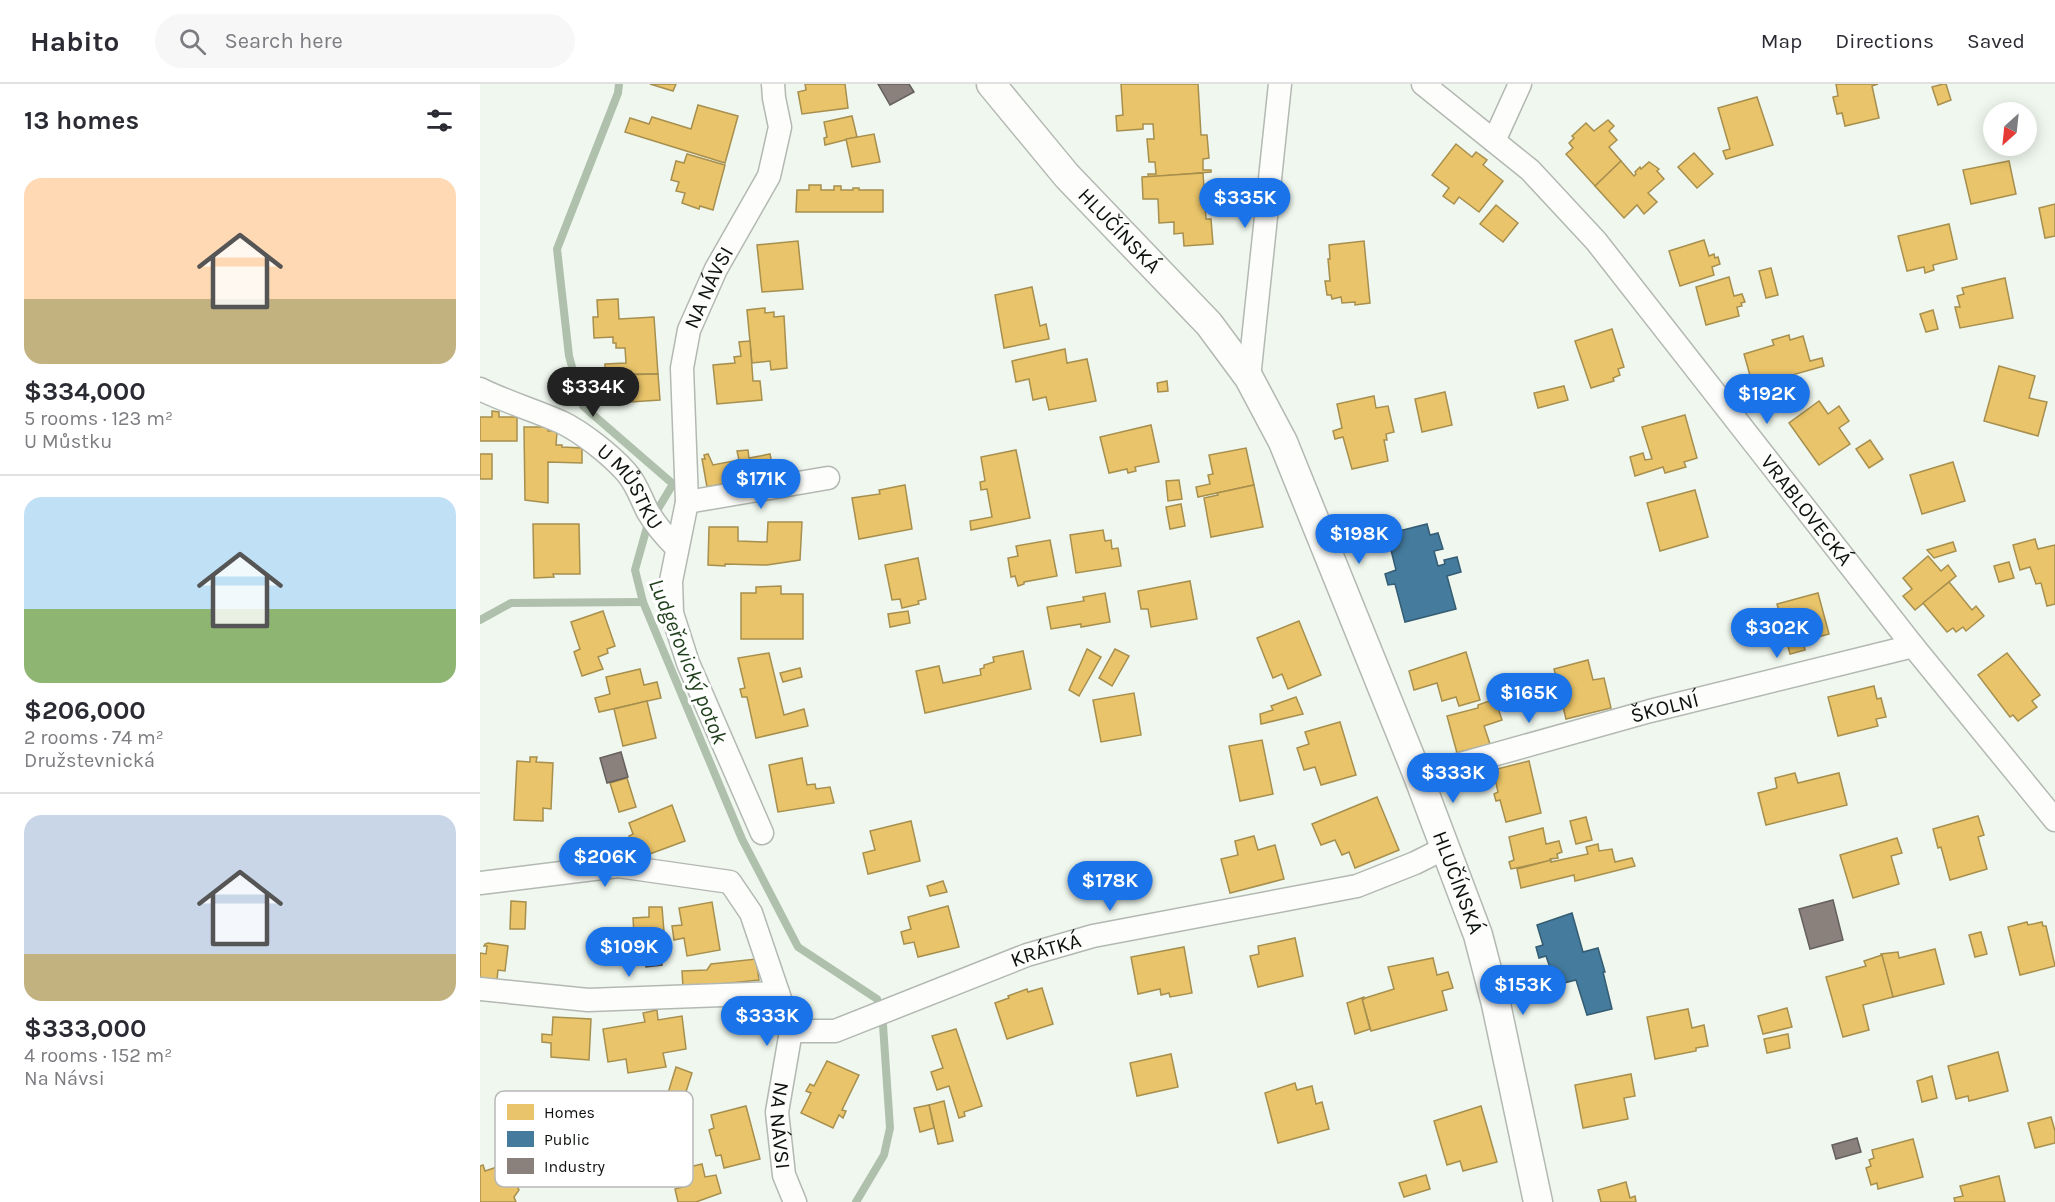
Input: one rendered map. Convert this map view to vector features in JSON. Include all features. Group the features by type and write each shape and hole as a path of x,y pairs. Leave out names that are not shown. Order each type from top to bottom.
{"street":[{"name":"NA NÁVSI","path":"762,833 688,663 672,613 671,581 687,502 682,368 688,330 716,269 769,176 780,127 773,84"},
{"name":"HLUČÍNSKÁ","path":"991,84 1068,176 1209,324 1250,378 1283,442 1418,776 1478,935 1496,1004 1539,1202"},
{"path":"1250,378 1281,84"},
{"name":"VRABLOVECKÁ","path":"1423,84 1530,170 1596,241 1913,646 2055,820"},
{"path":"1494,141 1520,84"},
{"name":"U MŮSTKU","path":"480,389 562,423 580,434 627,472 654,521 677,548"},
{"path":"687,502 828,477"},
{"name":"ŠKOLNÍ","path":"1418,776 1650,711 1913,646"},
{"name":"KRÁTKÁ","path":"791,1031 835,1031 1027,955 1093,936 1357,886 1415,863 1445,848"},
{"name":"NA NÁVSI","path":"480,883 618,866 730,882 751,913 791,1031 777,1112 784,1175 795,1202"},
{"path":"480,989 588,1000 778,993"}],"building: Homes":[{"path":"650,84 676,84 673,91"},
{"path":"805,84 845,84 848,108 802,114 798,92 806,90"},
{"path":"1121,84 1198,84 1201,135 1207,135 1209,158 1203,159 1203,170 1211,170 1211,172 1149,177 1148,174 1156,174 1155,162 1149,162 1147,139 1154,139 1153,124 1143,124 1143,129 1117,131 1116,116 1123,115"},
{"path":"1836,84 1878,84 1872,86 1879,118 1845,126 1842,113 1837,114 1833,97 1838,96"},
{"path":"1946,84 1951,100 1938,105 1932,87"},
{"path":"1757,97 1773,145 1726,159 1723,151 1730,149 1718,108"},
{"path":"698,105 738,116 725,163 625,132 630,118 649,124 652,117 691,129"},
{"path":"852,116 857,137 825,145 824,138 827,137 824,122"},
{"path":"1608,120 1614,126 1609,131 1617,140 1609,147 1621,161 1595,186 1566,154 1573,148 1569,143 1574,138 1572,136 1586,123 1594,131"},
{"path":"874,134 880,162 852,167 846,139"},
{"path":"1456,144 1472,157 1476,152 1487,160 1483,165 1503,181 1479,212 1459,197 1454,204 1443,196 1449,188 1432,175"},
{"path":"1694,153 1713,174 1697,188 1678,167"},
{"path":"687,154 725,165 713,210 700,206 699,209 682,203 685,193 676,191 679,182 671,180 676,161 684,163"},
{"path":"1621,161 1634,176 1640,167 1641,169 1649,162 1659,169 1657,171 1664,179 1648,193 1657,202 1644,214 1637,205 1624,218 1595,186"},
{"path":"2009,161 2016,194 1971,204 1963,170"},
{"path":"1203,173 1206,219 1211,219 1213,244 1184,246 1183,233 1174,234 1174,222 1159,223 1158,199 1143,199 1142,177"},
{"path":"809,185 821,185 821,190 834,190 834,186 841,186 841,190 859,188 859,190 883,190 883,212 796,212 797,190 809,190"},
{"path":"2055,204 2055,236 2045,238 2039,208"},
{"path":"1496,205 1518,223 1503,242 1480,224"},
{"path":"1949,224 1957,259 1933,265 1934,270 1925,273 1924,267 1907,271 1898,236"},
{"path":"1704,240 1709,256 1714,254 1715,258 1718,257 1720,264 1712,267 1714,275 1680,286 1669,251"},
{"path":"798,241 803,289 762,292 757,245"},
{"path":"1364,241 1370,303 1355,305 1355,302 1342,303 1341,297 1332,299 1331,295 1327,295 1325,281 1330,281 1329,245"},
{"path":"1771,268 1778,295 1766,298 1759,271"},
{"path":"1729,277 1734,296 1742,294 1745,302 1741,303 1742,306 1737,307 1739,316 1706,325 1696,287"},
{"path":"2005,278 2013,318 1960,328 1955,307 1960,307 1957,296 1964,294 1962,288"},
{"path":"1032,287 1040,326 1046,324 1049,339 1004,348 995,295"},
{"path":"618,299 619,319 654,317 658,374 605,374 605,364 626,363 625,348 616,348 613,337 594,338 593,317 598,317 597,300"},
{"path":"765,308 765,313 774,312 774,317 784,316 787,368 771,370 770,361 752,363 747,310"},
{"path":"1933,310 1938,329 1926,332 1920,314"},
{"path":"1612,329 1624,367 1618,369 1620,375 1613,378 1614,381 1591,388 1575,341"},
{"path":"1789,335 1790,340 1803,336 1810,361 1822,358 1824,366 1753,386 1744,354 1774,345 1772,340"},
{"path":"750,341 753,381 760,381 762,400 717,404 713,365 735,363 734,357 741,356 739,342"},
{"path":"1065,349 1067,363 1087,359 1096,401 1049,410 1046,397 1033,400 1029,379 1016,382 1012,361"},
{"path":"1999,366 2035,376 2029,398 2047,402 2038,436 1984,421"},
{"path":"658,374 660,400 615,403 613,383 617,383 617,375"},
{"path":"1167,381 1168,391 1158,392 1157,383"},
{"path":"1564,386 1568,400 1538,408 1534,393"},
{"path":"1445,392 1452,425 1422,432 1415,399"},
{"path":"1374,396 1376,408 1388,406 1394,432 1386,434 1387,440 1384,440 1388,461 1352,469 1343,437 1335,439 1333,431 1342,428 1337,404"},
{"path":"1819,401 1828,414 1839,406 1849,421 1839,428 1850,444 1819,465 1789,423"},
{"path":"492,411 499,412 499,417 517,417 517,441 480,441 480,417 492,417"},
{"path":"1685,415 1697,458 1684,462 1686,467 1665,473 1663,467 1635,476 1630,457 1643,453 1645,460 1652,459 1642,427"},
{"path":"1151,425 1159,462 1135,467 1136,471 1128,473 1127,469 1109,473 1100,437"},
{"path":"524,427 548,427 548,431 557,431 556,445 582,448 582,463 548,462 548,503 525,500"},
{"path":"1870,440 1883,459 1869,468 1856,449"},
{"path":"1246,448 1254,485 1198,497 1196,487 1210,484 1208,475 1213,474 1209,455"},
{"path":"748,450 749,458 770,454 774,474 707,487 702,459 705,459 704,455 708,454 713,465 739,460 737,451"},
{"path":"1016,450 1030,518 971,530 970,521 992,517 987,489 981,490 980,482 985,481 981,457"},
{"path":"480,454 492,454 492,479 480,479"},
{"path":"1953,462 1965,501 1922,514 1910,475"},
{"path":"1179,480 1182,499 1168,501 1166,481"},
{"path":"905,485 912,529 859,539 852,498 880,494 879,490"},
{"path":"1254,485 1263,527 1211,537 1204,498"},
{"path":"1695,490 1708,537 1660,551 1647,503"},
{"path":"1181,504 1185,526 1170,529 1166,507"},
{"path":"768,522 802,522 800,560 767,565 708,565 709,527 738,527 738,541 767,542"},
{"path":"533,524 579,524 580,574 553,574 554,577 534,578"},
{"path":"1103,530 1105,541 1111,540 1112,549 1118,548 1121,566 1076,573 1070,535"},
{"path":"2035,539 2038,549 2055,545 2055,604 2047,606 2041,583 2036,584 2030,567 2020,570 2013,545"},
{"path":"1050,540 1057,576 1024,582 1018,586 1015,576 1011,577 1008,558 1018,556 1016,546"},
{"path":"1953,542 1956,551 1934,558 1927,550"},
{"path":"1928,556 1941,571 1948,565 1956,576 1915,610 1903,596 1912,589 1903,578"},
{"path":"918,558 926,599 918,601 919,604 902,608 900,599 892,600 885,565"},
{"path":"2009,562 2014,578 1999,582 1994,566"},
{"path":"1190,581 1197,619 1151,627 1148,609 1141,609 1138,591"},
{"path":"1949,582 1972,610 1976,606 1984,616 1966,631 1963,627 1956,632 1953,628 1947,632 1923,603"},
{"path":"781,586 781,594 803,594 803,639 741,639 741,593 756,593 756,587"},
{"path":"1105,593 1110,622 1051,629 1047,607 1084,601 1083,597"},
{"path":"1818,593 1829,634 1803,641 1805,650 1790,654 1777,604"},
{"path":"603,611 615,646 607,649 608,653 598,657 603,669 582,676 574,652 580,649 571,622"},
{"path":"908,611 910,623 890,627 888,614"},
{"path":"1299,621 1321,675 1288,689 1282,674 1273,678 1257,638"},
{"path":"1087,649 1101,657 1079,696 1069,690"},
{"path":"1115,649 1129,656 1112,686 1099,678"},
{"path":"1023,651 1031,689 925,713 916,671 939,666 943,683 981,675 980,669 994,662 993,657"},
{"path":"1466,652 1480,700 1459,706 1456,697 1442,701 1437,683 1414,690 1409,671"},
{"path":"769,653 784,715 804,709 808,726 756,738 747,697 742,697 740,689 745,688 738,658"},
{"path":"2007,653 2040,695 2032,701 2037,707 2018,721 2013,715 2010,717 1978,675"},
{"path":"1588,660 1593,680 1604,678 1611,708 1566,719 1562,702 1556,704 1552,692 1559,690 1554,669"},
{"path":"800,668 802,677 783,682 780,673"},
{"path":"640,669 644,685 657,682 661,698 599,712 595,698 610,694 606,677"},
{"path":"1874,686 1877,699 1881,698 1886,717 1876,719 1878,726 1838,736 1828,697"},
{"path":"1134,693 1141,735 1101,742 1093,700"},
{"path":"1296,697 1303,714 1261,724 1260,714 1273,710 1271,706"},
{"path":"1495,699 1502,720 1484,726 1490,744 1457,753 1447,716 1478,708 1478,705"},
{"path":"647,701 656,738 623,746 614,709"},
{"path":"1340,722 1356,775 1321,785 1315,767 1304,770 1297,748 1309,744 1305,732"},
{"path":"1262,740 1273,794 1240,801 1229,746"},
{"path":"530,757 537,757 536,762 553,763 551,809 543,808 543,821 514,820 517,761 530,762"},
{"path":"802,758 807,785 815,784 816,789 830,787 834,803 778,812 769,765"},
{"path":"1529,761 1541,813 1506,822 1500,800 1496,801 1494,794 1498,792 1493,770"},
{"path":"1795,773 1798,783 1839,773 1847,805 1766,825 1758,793 1777,788 1775,778"},
{"path":"627,778 636,807 619,812 610,783"},
{"path":"1377,797 1399,850 1355,868 1349,852 1342,855 1335,840 1321,845 1312,824"},
{"path":"672,805 685,841 647,855 644,846 634,850 629,836 633,834 629,823"},
{"path":"1978,816 1984,835 1978,837 1987,869 1950,880 1941,847 1938,848 1933,829"},
{"path":"1586,817 1592,840 1576,844 1570,821"},
{"path":"911,821 920,861 868,874 863,853 875,850 870,831"},
{"path":"1543,828 1546,844 1559,841 1562,852 1557,854 1558,858 1511,869 1509,862 1514,860 1509,837"},
{"path":"1254,836 1258,850 1275,845 1284,879 1230,893 1221,859 1238,855 1235,841"},
{"path":"1897,838 1902,853 1891,856 1899,884 1853,898 1840,855"},
{"path":"1598,844 1599,851 1612,849 1615,862 1632,858 1635,866 1575,881 1574,875 1521,888 1517,869 1588,854 1586,847"},
{"path":"943,881 947,892 930,896 927,886"},
{"path":"511,901 526,902 525,929 510,929"},
{"path":"712,902 720,950 687,956 684,938 674,940 672,926 682,925 679,908"},
{"path":"948,906 959,947 918,957 914,942 904,944 901,932 911,929 908,917"},
{"path":"649,907 662,907 664,932 634,934 633,918 649,917"},
{"path":"2027,922 2028,925 2042,922 2043,926 2046,926 2055,966 2020,975 2008,927"},
{"path":"1981,932 1987,954 1975,957 1969,935"},
{"path":"1295,938 1303,976 1258,987 1250,956 1259,954 1258,946"},
{"path":"643,940 645,957 616,959 614,942"},
{"path":"488,943 508,946 505,971 498,970 497,980 480,978 480,953 486,954 487,946 484,946"},
{"path":"1184,947 1192,993 1170,997 1169,993 1161,995 1160,989 1138,994 1131,957"},
{"path":"1935,949 1944,984 1893,997 1881,954 1898,952 1899,958"},
{"path":"1882,955 1893,997 1863,1005 1869,1030 1843,1037 1826,977 1866,966 1864,961"},
{"path":"1433,958 1437,975 1448,972 1453,988 1442,991 1447,1010 1371,1031 1362,999 1394,989 1388,967"},
{"path":"756,959 759,980 683,988 682,971 707,970 711,964"},
{"path":"1042,988 1053,1024 1007,1039 995,1003 1027,989 1028,992"},
{"path":"1364,997 1362,999 1370,1029 1355,1034 1347,1003"},
{"path":"1787,1008 1792,1027 1763,1034 1758,1016"},
{"path":"1688,1009 1692,1028 1704,1025 1708,1046 1696,1048 1696,1051 1655,1059 1647,1017"},
{"path":"657,1010 658,1020 682,1016 686,1049 663,1053 666,1067 628,1073 626,1059 608,1062 603,1029 645,1022 643,1013"},
{"path":"553,1017 591,1019 589,1060 551,1057 551,1043 542,1042 542,1034 552,1035"},
{"path":"956,1029 982,1106 964,1112 965,1116 959,1118 949,1086 937,1090 931,1072 943,1068 932,1036"},
{"path":"1788,1034 1790,1048 1767,1053 1764,1039"},
{"path":"1998,1052 2008,1091 1969,1101 1968,1096 1956,1099 1948,1066"},
{"path":"1171,1054 1178,1087 1137,1096 1130,1063"},
{"path":"827,1061 859,1075 842,1110 846,1111 843,1118 839,1115 833,1128 801,1113 811,1093 806,1091 810,1084 814,1086"},
{"path":"676,1067 692,1073 686,1091 669,1091"},
{"path":"1631,1074 1635,1096 1624,1098 1628,1119 1583,1128 1575,1085"},
{"path":"1932,1076 1937,1098 1922,1102 1917,1081"},
{"path":"1295,1083 1297,1090 1312,1086 1316,1104 1322,1102 1329,1129 1278,1143 1265,1093"},
{"path":"944,1101 953,1141 938,1144 929,1105"},
{"path":"929,1105 934,1128 920,1132 914,1108"},
{"path":"746,1106 760,1159 724,1168 721,1155 716,1156 709,1130 714,1128 711,1115"},
{"path":"1481,1106 1497,1162 1463,1171 1460,1161 1447,1165 1434,1121"},
{"path":"2051,1117 2055,1131 2055,1143 2035,1148 2028,1123"},
{"path":"1913,1139 1923,1177 1878,1189 1877,1183 1871,1185 1866,1168 1871,1166 1869,1160 1874,1158 1872,1150"},
{"path":"702,1164 705,1177 716,1175 721,1193 696,1202 678,1202 675,1189 693,1187 693,1166"},
{"path":"483,1165 485,1171 495,1168 495,1187 518,1187 519,1190 514,1197 516,1202 480,1202 480,1166"},
{"path":"1426,1175 1430,1189 1404,1197 1399,1183"},
{"path":"1999,1176 2005,1202 1955,1202 1954,1198 1963,1196 1960,1186"},
{"path":"1626,1182 1630,1198 1635,1196 1636,1202 1601,1202 1598,1190"}],"building: Public":[{"path":"1427,524 1430,535 1438,533 1443,549 1434,551 1438,566 1445,564 1444,560 1457,557 1461,572 1447,576 1456,609 1405,622 1395,584 1388,585 1385,574 1396,570 1387,534"},
{"path":"1572,913 1583,952 1598,948 1612,1009 1587,1015 1576,980 1556,985 1546,956 1539,958 1536,947 1543,945 1537,925"}],"building: Industry":[{"path":"878,84 909,84 914,92 890,105"},
{"path":"621,752 628,777 607,783 600,758"},
{"path":"1833,900 1843,940 1810,949 1799,909"},
{"path":"658,939 662,965 646,967 643,940"},
{"path":"1857,1138 1861,1152 1836,1159 1832,1145"}],"waterway":[{"name":"Ludgeřovický potok","path":"619,84 618,93 557,249 569,356 583,406 673,484 647,527 635,570 643,602 742,839 798,947 877,999"},
{"path":"480,620 511,603 643,602"},
{"name":"Ludgeřovický potok","path":"856,1202 884,1155 890,1128 883,1025"}]}
